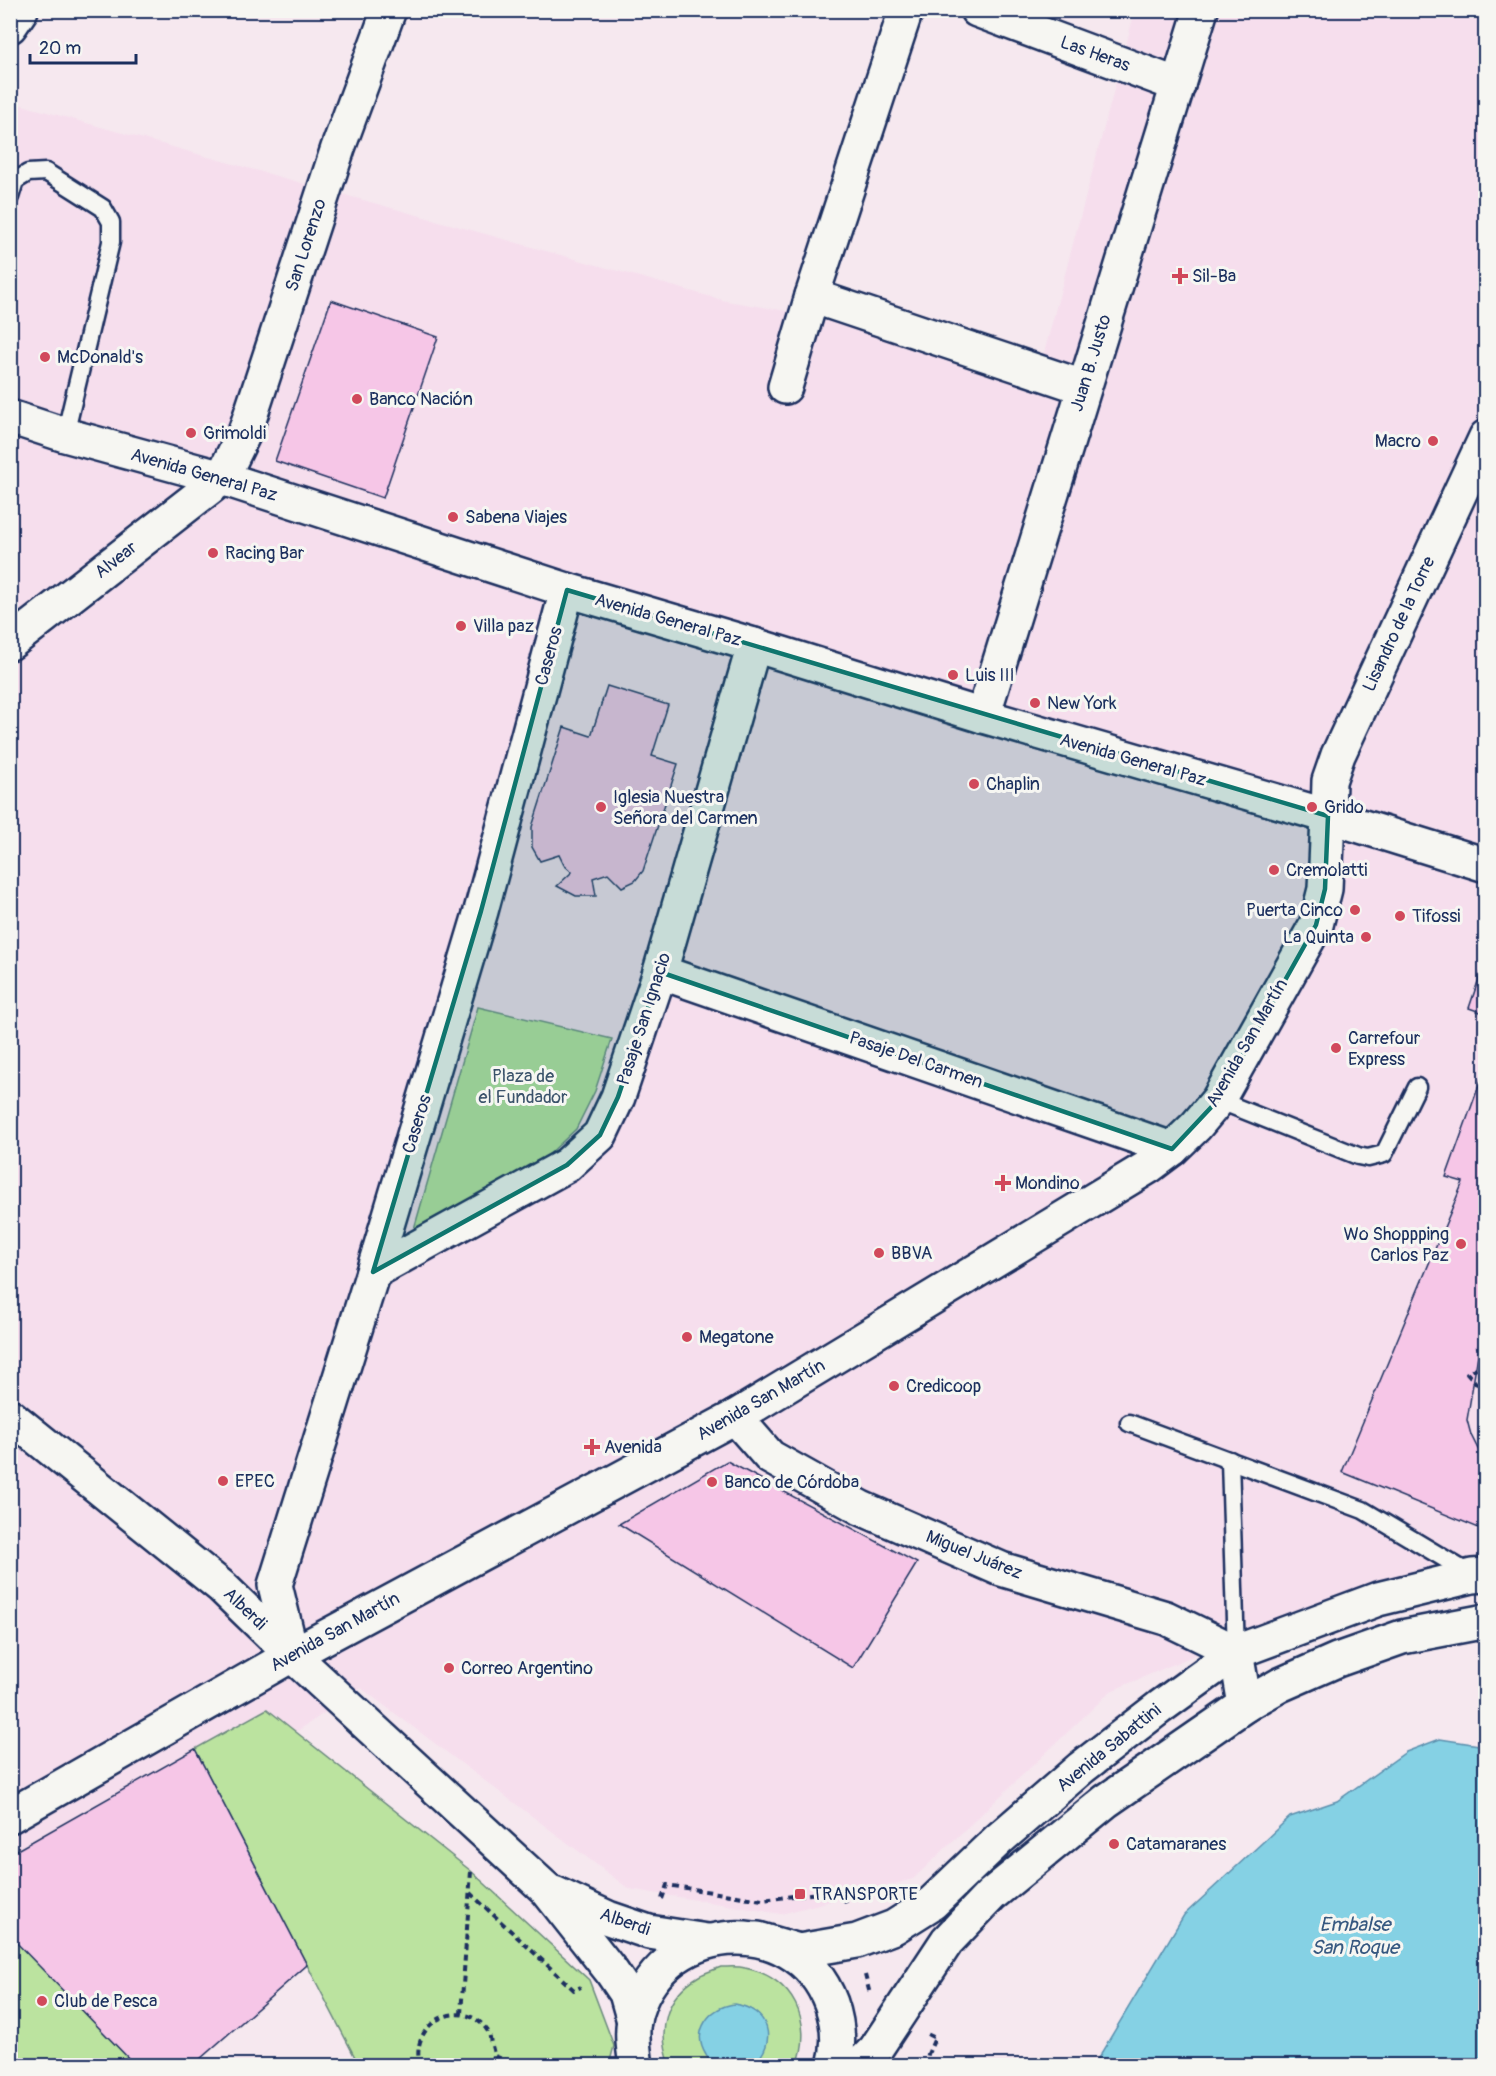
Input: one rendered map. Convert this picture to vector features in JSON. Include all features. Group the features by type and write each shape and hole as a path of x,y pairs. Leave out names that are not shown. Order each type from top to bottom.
{"main road":[{"path":"10,26 21,10"},
{"name":"San Lorenzo","path":"222,478 246,429 338,148 389,10"},
{"path":"785,387 812,296 906,10"},
{"name":"Las Heras","path":"977,10 1178,85"},
{"name":"Juan B. Justo","path":"983,716 1201,10"},
{"path":"812,296 1083,387"},
{"name":"Avenida General Paz","path":"10,417 65,435 222,478 567,590 983,716 1328,816 1485,865"},
{"name":"Lisandro de la Torre","path":"1328,816 1329,781 1338,755 1485,437"},
{"name":"Alvear","path":"10,642 222,478"},
{"name":"Caseros","path":"292,1655 275,1585 374,1272 481,911 567,590"},
{"name":"Pasaje San Ignacio","path":"374,1272 567,1165 600,1135 618,1097 660,972 754,645"},
{"name":"Avenida San Martín","path":"10,1816 292,1655 735,1417 1148,1167 1172,1149 1218,1100 1316,926 1325,889 1328,816"},
{"name":"Pasaje Del Carmen","path":"660,972 1172,1149"},
{"name":"Alberdi","path":"10,1416 222,1587 292,1655 547,1890 626,1993 634,2048"},
{"name":"Miguel Juárez","path":"735,1417 770,1457 861,1508 1001,1569 1166,1618 1236,1652"},
{"name":"Avenida Sabattini","path":"758,1939 799,1950 857,1941 894,1927 932,1903 999,1839 1081,1768 1236,1652 1378,1599 1479,1575"},
{"path":"859,2066 875,2050 947,1941 991,1895 1106,1801 1245,1705 1280,1685 1328,1664 1402,1637 1485,1621"},
{"path":"1236,1652 1245,1705"},
{"name":"Alberdi","path":"547,1890 608,1918 649,1932 707,1941"},
{"path":"634,2048 643,1994 660,1970 681,1952 707,1941 733,1937 758,1939 785,1949 808,1967 826,1990 836,2017 840,2056"}],"lane":[{"path":"10,197 15,181 28,173 46,172 103,208 111,222 111,242 65,435"},
{"path":"1218,1100 1368,1158 1384,1154 1417,1087"},
{"path":"1129,1423 1362,1510 1479,1575"},
{"path":"1230,1460 1236,1652"}],"path":[{"path":"1477,1348 1485,1347"},
{"path":"1485,1363 1467,1373 1485,1394"},
{"path":"461,2014 471,1871"},
{"path":"420,2066 418,2049 422,2035 432,2022 446,2016 461,2014 476,2020 488,2030 495,2056 492,2066"},
{"path":"495,2056 518,2066"}],"highlighted area":[{"path":"567,590 1328,816 1325,889 1316,925 1218,1100 1172,1149 660,972 618,1097 600,1135 567,1165 373,1272 481,911"}],"shaded area":[{"path":"1135,11 1485,11 1485,1573 1321,1601 1111,1691 913,1879 781,1914 629,1889 361,1688 296,1732 196,1749 307,1965 192,2065 11,2049 11,102 726,301 1044,353"}],"green space":[{"name":"Plaza de el Fundador","path":"478,1007 612,1039 595,1091 576,1129 544,1159 414,1229"},
{"path":"267,1709 471,1871 589,1980 614,2046 609,2065 359,2065 195,1749"},
{"name":"Club de Pesca","path":"11,1936 136,2065 11,2065"},
{"path":"721,1967 742,1967 762,1973 787,1991 801,2018 802,2049 797,2065 670,2065 666,2052 664,2027 671,2004 687,1984"}],"water":[{"name":"Embalse San Roque","path":"1440,1739 1485,1746 1485,2065 1094,2065 1184,1915 1290,1817 1337,1801 1406,1752"},
{"path":"734,2004 746,2007 762,2019 768,2036 766,2046 753,2065 715,2066 702,2046 702,2029 705,2022 717,2010"}],"building":[{"name":"Banco Nación","path":"331,300 438,337 383,498 275,461"},
{"name":"Iglesia Nuestra Señora del Carmen","path":"607,686 668,705 652,756 678,764 643,871 635,881 622,887 608,873 593,878 596,896 576,896 557,886 572,872 564,865 559,855 540,861 532,847 532,827 564,727 591,736"},
{"path":"1486,958 1486,1014 1469,1008"},
{"name":"Wo Shoppping Carlos Paz","path":"1486,1066 1486,1307 1467,1420 1478,1449 1486,1457 1486,1531 1342,1472 1463,1182 1446,1177"},
{"path":"727,1461 917,1563 853,1668 619,1524"},
{"path":"195,1749 307,1965 192,2066 136,2066 10,1936 10,1854"}],"place":[{"name":"Sil-Ba","path":"1180,276"},
{"name":"McDonald's","path":"45,357"},
{"name":"Banco Nación","path":"357,399"},
{"name":"Grimoldi","path":"191,433"},
{"name":"Macro","path":"1433,441"},
{"name":"Sabena Viajes","path":"453,517"},
{"name":"Racing Bar","path":"213,553"},
{"name":"Villa paz","path":"461,626"},
{"name":"Luis III","path":"953,675"},
{"name":"New York","path":"1035,703"},
{"name":"Chaplin","path":"974,784"},
{"name":"Iglesia Nuestra Señora del Carmen","path":"601,807"},
{"name":"Grido","path":"1312,807"},
{"name":"Cremolatti","path":"1274,870"},
{"name":"Puerta Cinco","path":"1355,910"},
{"name":"Tifossi","path":"1400,916"},
{"name":"La Quinta","path":"1366,937"},
{"name":"Carrefour Express","path":"1336,1048"},
{"name":"Mondino","path":"1003,1183"},
{"name":"Wo Shoppping Carlos Paz","path":"1461,1244"},
{"name":"BBVA","path":"879,1253"},
{"name":"Megatone","path":"687,1337"},
{"name":"Credicoop","path":"894,1386"},
{"name":"Avenida","path":"592,1447"},
{"name":"EPEC","path":"223,1481"},
{"name":"Banco de Córdoba","path":"712,1482"},
{"name":"Correo Argentino","path":"449,1668"},
{"name":"Catamaranes","path":"1114,1844"},
{"name":"TRANSPORTE","path":"800,1894"},
{"name":"Club de Pesca","path":"42,2001"}]}
